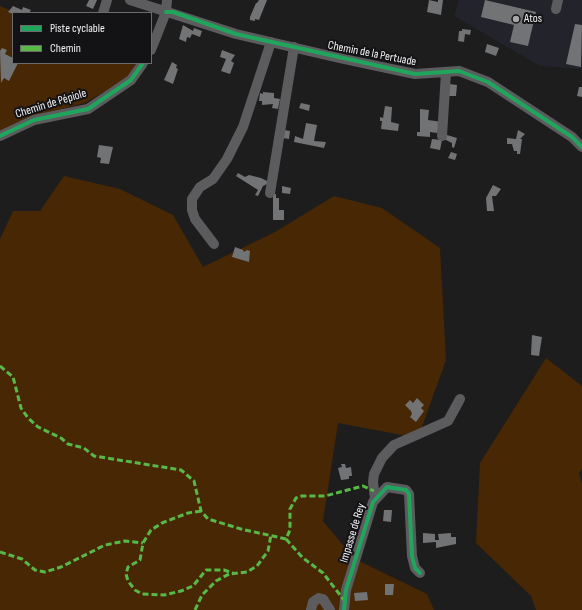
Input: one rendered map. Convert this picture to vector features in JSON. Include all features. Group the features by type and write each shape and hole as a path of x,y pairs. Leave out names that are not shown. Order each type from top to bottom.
{"street":[{"path":"103,12 108,0"},
{"name":"Chemin de la Pertuade","path":"130,0 166,12 173,12 236,34 294,48 415,74 459,71 488,82 572,136 582,147"},
{"path":"152,47 166,12 167,0"},
{"path":"214,244 195,219 192,210 192,199 200,188 213,179 236,143 243,127 271,42"},
{"path":"270,193 294,48"},
{"name":"Chemin de Pépiole","path":"0,136 34,120 88,109 131,80 142,64"},
{"path":"442,136 446,73"},
{"path":"375,499 372,482 374,474 382,458 394,445 448,421 460,399"},
{"name":"Impasse de Rey","path":"344,605 375,499 387,488 406,490 409,494 412,556 415,568 420,573"},
{"path":"311,610 313,602 319,598 323,600 330,610"}],"shaded area":[{"path":"459,0 582,0 582,69 540,66 454,16"},
{"path":"0,6 15,12 12,12 12,64 136,64 129,77 85,103 34,116 0,132"},
{"path":"64,176 120,189 173,215 203,267 275,232 334,196 382,208 440,248 446,360 418,438 338,423 323,521 355,559 427,594 434,610 0,610 0,239 13,211 40,211"},
{"path":"546,358 582,386 582,469 579,473 582,484 582,610 536,610 531,596 476,543 480,463"}],"building":[{"path":"89,0 97,0 93,9 86,6"},
{"path":"259,0 267,0 259,20 250,20 256,3"},
{"path":"429,0 438,2 438,0 443,0 441,15 427,12"},
{"name":"Atos","path":"485,0 536,12 528,46 510,42 514,25 481,17"},
{"path":"13,6 22,10 23,7 31,10 30,12 12,12 12,14 8,12"},
{"path":"575,24 582,25 581,67 566,64"},
{"path":"183,25 193,31 194,28 202,31 200,37 192,34 190,38 187,37 186,42 179,39"},
{"path":"462,29 471,30 470,35 465,34 464,42 458,41 459,31 462,31"},
{"path":"487,44 499,48 496,56 485,52"},
{"path":"2,48 7,50 5,54 12,58 12,64 18,64 9,81 4,78 1,83 0,51"},
{"path":"222,50 235,55 231,61 234,63 230,74 221,71 226,59 220,57"},
{"path":"172,62 177,65 176,68 178,69 173,84 164,80"},
{"path":"449,84 457,85 456,96 448,96"},
{"path":"579,87 582,87 582,97 577,96"},
{"path":"263,92 274,93 274,98 280,99 278,109 272,108 273,104 262,105 262,101 259,101 260,93 263,94"},
{"path":"301,103 310,105 309,111 299,108"},
{"path":"385,106 392,107 391,122 399,124 398,131 381,129 382,121 380,121 380,117 383,118"},
{"path":"420,109 429,110 428,120 442,122 437,133 430,132 430,137 417,136 417,132 420,132"},
{"path":"306,123 317,125 314,141 326,142 324,148 294,142 295,136 303,139"},
{"path":"284,130 290,131 289,139 283,138"},
{"path":"518,130 525,134 520,139 522,139 520,154 517,154 517,151 514,151 512,144 507,144 507,138 516,139"},
{"path":"447,135 457,138 454,148 452,147 452,143 444,139"},
{"path":"432,139 442,140 440,150 430,148"},
{"path":"99,145 113,147 109,164 100,163 101,158 97,157"},
{"path":"451,152 457,154 455,160 448,158"},
{"path":"238,173 245,177 249,175 261,178 267,181 267,184 263,186 258,196 255,195 258,190 236,176"},
{"path":"493,185 501,189 496,196 492,196 494,211 487,211 486,198"},
{"path":"282,186 291,188 290,194 282,193"},
{"path":"273,194 276,194 276,198 279,198 279,210 284,210 284,220 273,220"},
{"path":"235,247 243,250 244,252 247,250 250,251 249,262 232,257"},
{"path":"532,335 542,337 539,356 531,355"},
{"path":"417,398 424,405 421,408 424,411 416,422 410,417 412,414 411,411 405,405 410,400 413,403"},
{"path":"341,464 345,464 346,468 351,467 352,476 349,476 349,479 341,480 338,468 342,467"},
{"path":"384,510 392,510 391,522 383,521"},
{"path":"423,533 435,534 435,540 439,540 438,534 451,533 451,537 456,537 456,544 436,548 436,542 423,543"},
{"path":"385,584 394,584 393,595 385,595"},
{"path":"367,592 368,600 355,601 354,593"}],"marked path":[{"path":"0,366 13,377 21,408 28,418 38,427 61,438 68,444 84,448 94,456 181,470 194,481 201,511 208,519 241,529 286,539 290,530 290,509 296,498 302,496 325,496 363,486 374,491"},
{"path":"201,511 188,513 162,523 151,530 143,543 140,560 128,567 126,574 128,581 135,590 142,594 164,595 181,591 193,586 206,570 224,570 233,573"},
{"path":"195,610 202,595 216,581 229,574 247,572 257,566 268,551 271,535"},
{"path":"286,539 303,558 323,573 344,600"},
{"path":"0,552 22,559 35,570 45,572 61,567 105,545 125,541 143,543"}],"cycle path":[{"path":"166,12 173,12 236,34 415,74 459,71 488,82 572,137 582,147"},
{"path":"0,136 34,120 88,109 131,80 142,64"},
{"path":"344,610 346,590 373,502 387,487 406,490 409,494 412,556 415,568 420,573"}],"place":[{"name":"Atos","path":"516,19"}]}
